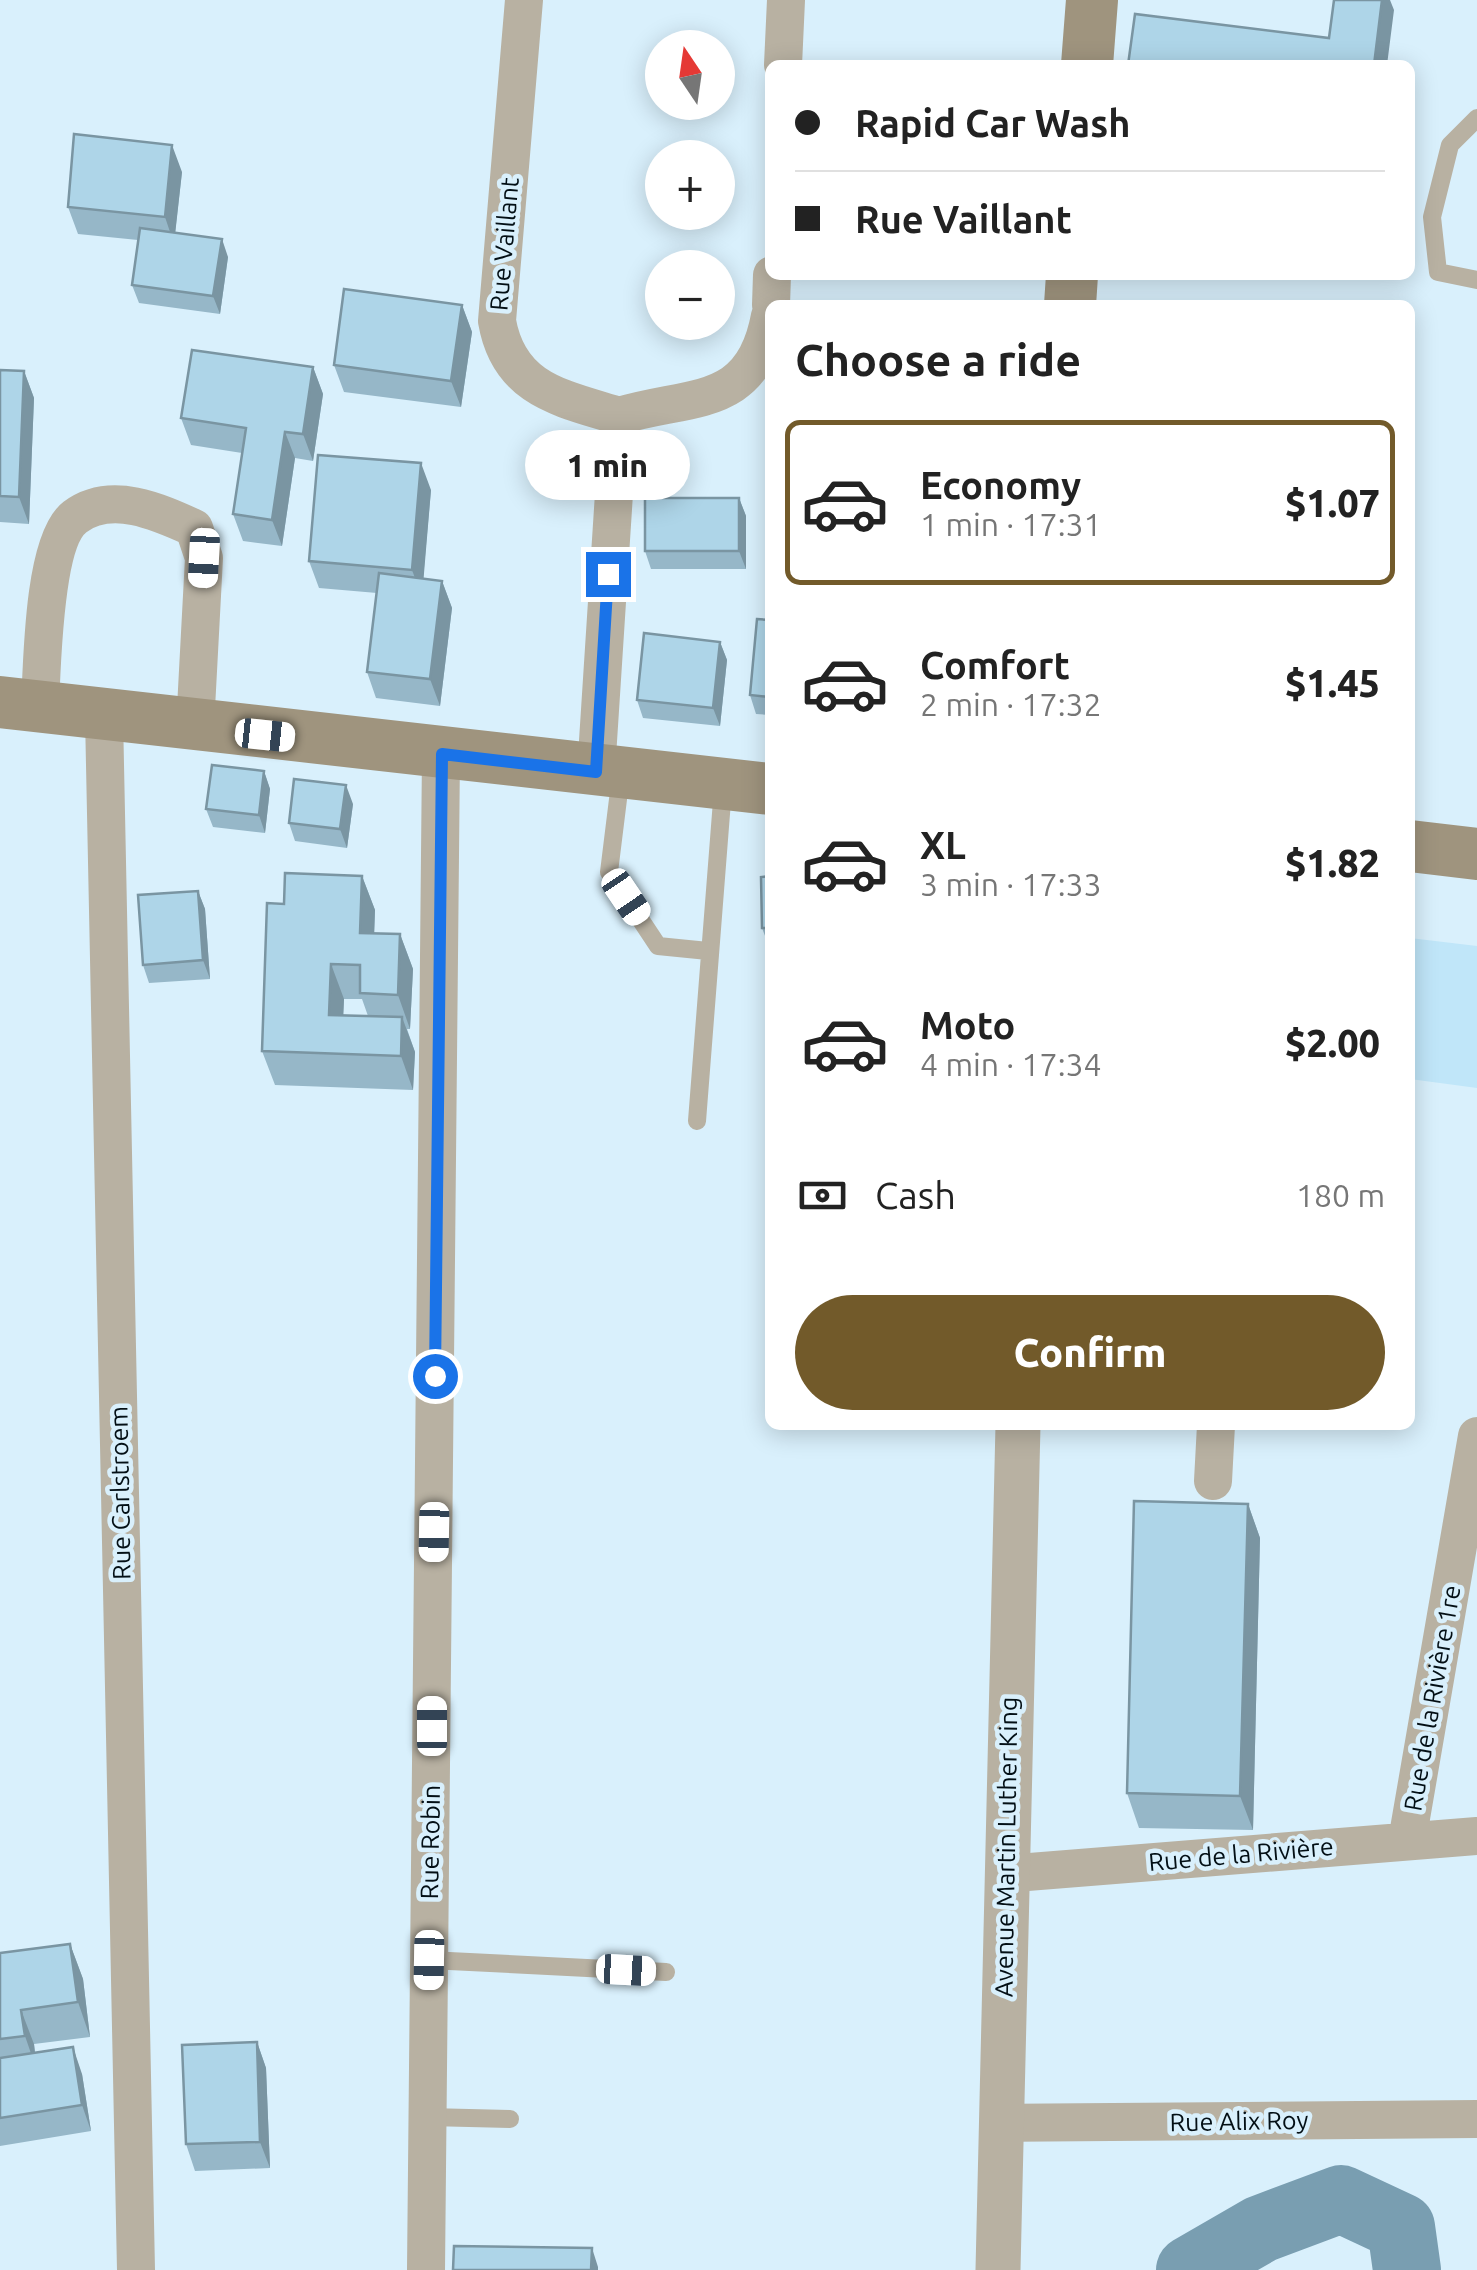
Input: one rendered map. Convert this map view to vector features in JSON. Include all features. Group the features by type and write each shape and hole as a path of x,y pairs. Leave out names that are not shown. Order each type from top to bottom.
{"main road":[{"path":"1088,60 1092,0"},
{"path":"20,705 746,787"},
{"path":"1415,847 1477,854"}],"street":[{"name":"Rue Vaillant","path":"524,0 497,322 500,342 523,380 618,416"},
{"path":"782,60 786,0"},
{"path":"608,773 618,416 711,398 732,387 765,343"},
{"path":"20,705 60,542 74,518 103,506 149,507 194,528 204,558 195,727"},
{"name":"Rue Carlstroem","path":"104,716 136,2270"},
{"name":"Rue Robin","path":"426,2270 442,754"},
{"name":"Avenue Martin Luther King","path":"997,2269 1018,1430"},
{"path":"1213,1481 1216,1430"},
{"name":"Rue de la Rivière 1re","path":"1407,1841 1477,1436"},
{"name":"Rue de la Rivière","path":"1004,1874 1477,1836"},
{"name":"Rue Alix Roy","path":"1000,2123 1477,2118"}],"lane":[{"path":"1477,118 1450,145 1432,217 1438,272 1477,280"},
{"path":"608,773 609,872 658,946 708,951"},
{"path":"698,1121 708,951 746,787"},
{"path":"429,1960 666,1972"},
{"path":"428,2117 510,2120"}],"shaded area":[{"path":"1415,939 1477,946 1477,1088 1415,1080"}],"building":[{"path":"1334,0 1382,0 1375,60 1129,60 1135,14 1329,38"},
{"path":"74,134 172,145 165,217 68,207"},
{"path":"140,228 222,239 213,296 132,285"},
{"path":"344,289 462,305 451,381 334,365"},
{"path":"192,350 313,367 303,434 285,432 272,520 233,514 246,428 181,418"},
{"path":"0,370 24,371 19,497 0,496"},
{"path":"318,455 421,463 412,570 309,561"},
{"path":"645,498 739,498 739,551 645,551"},
{"path":"379,573 442,581 430,679 367,672"},
{"path":"757,619 765,620 765,696 750,695"},
{"path":"644,633 720,642 713,708 637,700"},
{"path":"212,765 264,771 259,815 206,809"},
{"path":"294,779 346,785 340,829 289,823"},
{"path":"285,873 362,876 360,933 400,934 398,995 360,993 360,965 331,964 329,1015 402,1017 401,1056 262,1051 267,903 284,904"},
{"path":"761,877 765,877 765,928 762,928"},
{"path":"198,891 203,960 143,965 138,895"},
{"path":"1134,1501 1248,1504 1240,1796 1127,1793"},
{"path":"70,1944 78,2002 21,2010 25,2036 0,2039 0,1953"},
{"path":"257,2042 260,2142 186,2144 182,2045"},
{"path":"73,2047 82,2105 0,2118 0,2058"},
{"path":"454,2246 592,2248 591,2270 453,2270"}],"waterway":[{"path":"1190,2270 1261,2229 1341,2199 1401,2227 1407,2270"}],"route":[{"path":"435,1376 442,754 596,772 608,574"}]}
